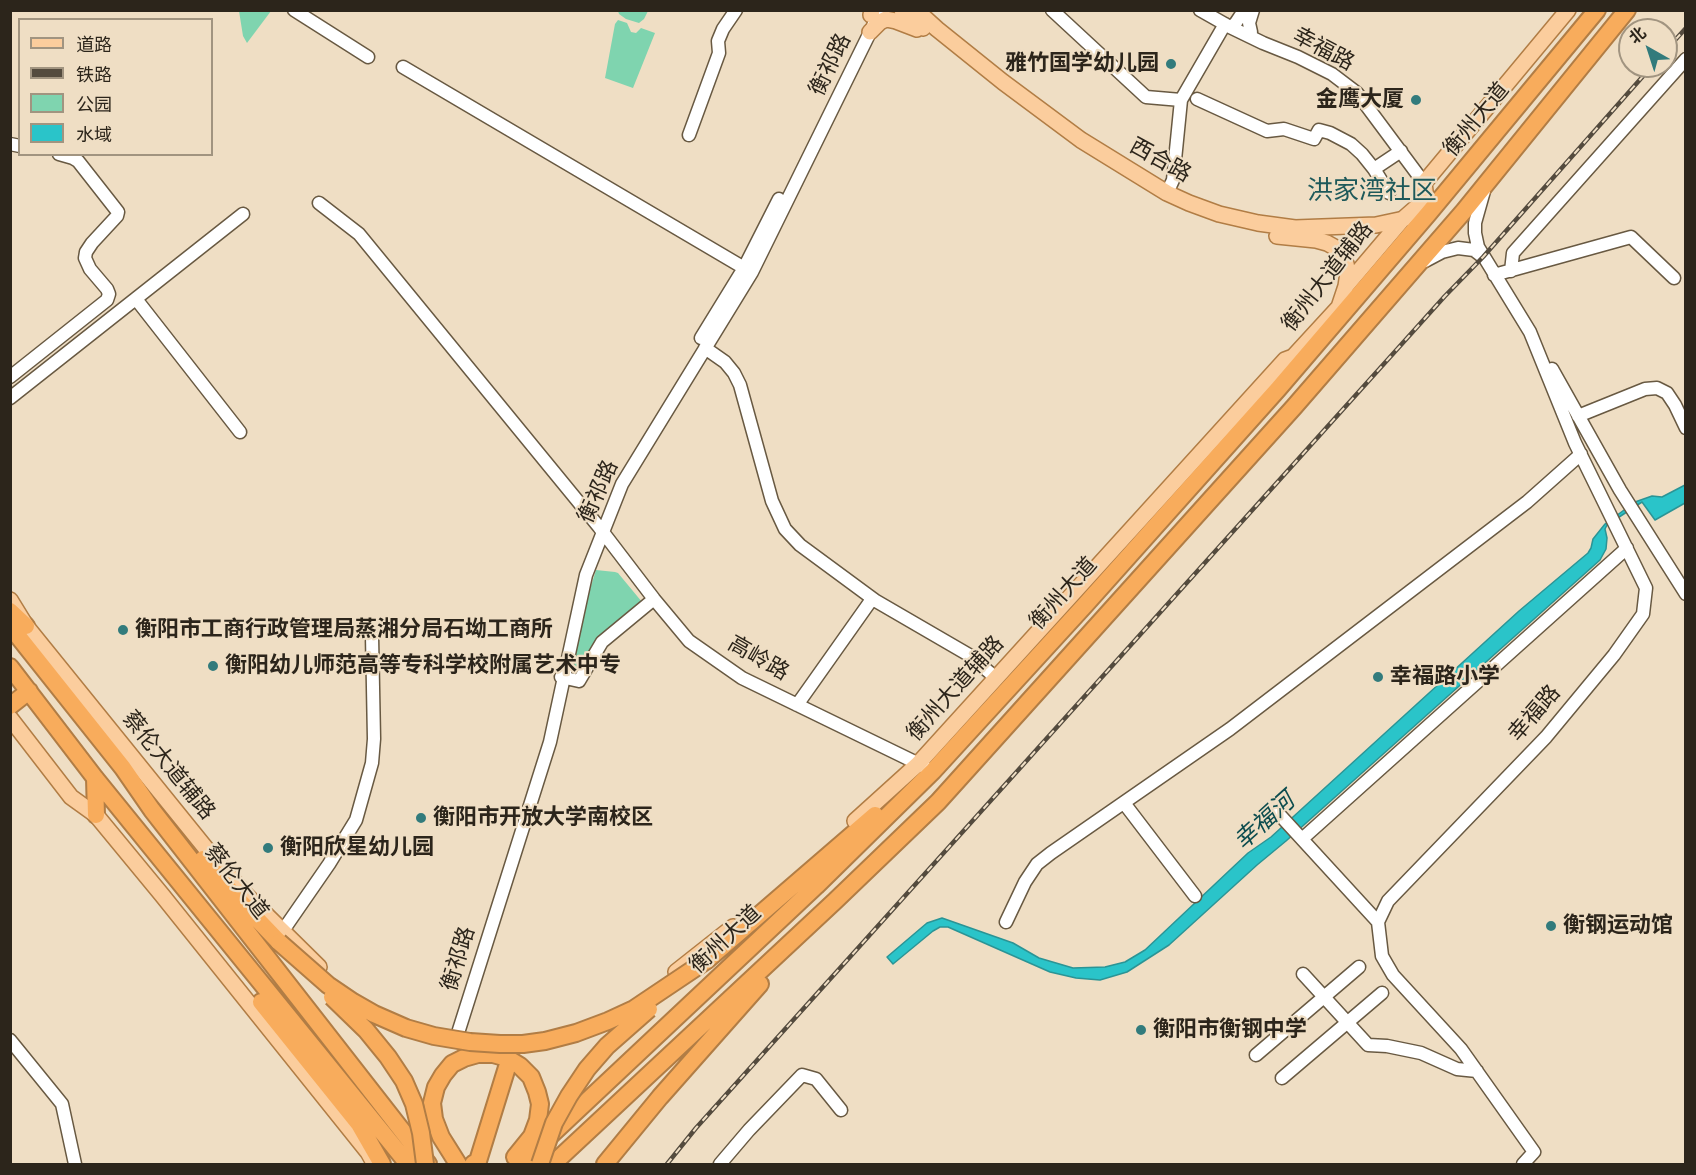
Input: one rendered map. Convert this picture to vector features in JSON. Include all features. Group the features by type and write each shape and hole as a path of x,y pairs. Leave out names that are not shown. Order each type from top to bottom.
{"highway":[{"name":"衡州大道","path":"520,1164 816,886 926,767 1086,605 1278,389 1426,199 1597,10"},
{"name":"衡州大道","path":"553,1164 835,901 938,801 1294,407 1486,184 1627,10"},
{"name":"蔡伦大道","path":"10,611 18,626 152,810 421,1162"},
{"name":"蔡伦大道","path":"12,672 95,778 421,1162"},
{"path":"10,706 29,691"},
{"path":"540,1164 554,1123 569,1096 587,1069 607,1046 888,804 926,767"},
{"path":"123,768 233,894 281,937 328,985 374,1014 406,1028 434,1036 470,1042 523,1044 545,1041 576,1033 634,1009 707,960"},
{"path":"95,778 96,815"},
{"path":"95,778 130,832 269,1020 297,1046 388,1164"},
{"path":"605,1164 660,1096 835,901"},
{"path":"281,937 366,1030 404,1081 414,1104 421,1133 421,1162"},
{"path":"279,1042 297,1046"},
{"path":"473,1164 478,1161 512,1050"},
{"path":"458,1164 441,1137 434,1119 432,1103 442,1075 452,1064 478,1054 493,1054 507,1058 520,1066 531,1077 537,1092 540,1104 538,1120 532,1137 508,1164"},
{"path":"358,1124 382,1164"}],"main road":[{"name":"西合路","path":"902,10 996,90 1101,164 1162,201 1216,223 1256,233 1316,240 1336,248 1347,264 1346,286"},
{"name":"西合路","path":"916,10 1040,111 1081,140 1167,193 1220,214 1258,223 1295,228 1376,225 1402,220 1426,199"},
{"path":"1426,199 1435,169 1568,10"},
{"path":"870,32 880,22 886,20 909,25 931,36"},
{"name":"衡州大道辅路","path":"456,1033 487,1037 512,1050 592,1020 638,998 706,950 926,767 996,678 1286,360 1293,357 1339,312 1346,286 1402,220"},
{"name":"蔡伦大道辅路","path":"10,600 18,626 281,937 341,986 374,1005 406,1021 456,1033"},
{"path":"10,718 71,797 96,815 269,1020 279,1042 368,1152 375,1164"}],"street":[{"path":"294,10 368,57"},
{"path":"688,135 719,53 718,41 736,10"},
{"path":"1052,10 1146,98 1181,100"},
{"name":"幸福路","path":"1200,10 1265,40 1300,53 1334,71 1357,90 1381,117 1418,168 1426,171 1435,169"},
{"path":"1224,20 1240,15 1246,10"},
{"path":"1251,33 1249,23 1253,10"},
{"path":"1167,193 1173,180 1181,100 1224,20 1236,11"},
{"name":"衡祁路","path":"601,530 622,484 705,348 748,270 870,32 874,12"},
{"name":"衡祁路","path":"456,1033 550,742 586,575 614,480 748,270 874,12"},
{"name":"幸福路","path":"1224,20 1263,43 1298,57 1357,90 1401,151 1426,199"},
{"path":"1511,271 1513,253 1686,59"},
{"path":"403,67 748,270"},
{"path":"1197,99 1267,131 1284,129 1314,140 1319,130 1330,132 1351,144 1362,154 1389,193"},
{"path":"1374,169 1401,151"},
{"path":"10,377 107,300 109,294 90,269 85,258 92,243 117,216 117,208 78,161 66,156"},
{"name":"幸福路","path":"1378,922 1388,901 1546,737 1614,655 1643,614 1646,588 1581,454 1530,332 1494,276 1476,240 1476,216 1486,184"},
{"name":"高岭路","path":"320,203 359,234 689,641 742,678 926,767"},
{"path":"10,398 243,214"},
{"path":"1494,276 1631,237 1674,278"},
{"path":"1414,268 1450,249 1466,248 1483,257"},
{"path":"136,299 240,432"},
{"path":"1530,332 1620,490 1686,594"},
{"path":"705,348 726,362 740,385 772,501 785,529 800,545 872,599 969,655 996,678"},
{"path":"1578,416 1645,389 1657,388 1667,393 1686,428"},
{"path":"1006,922 1025,882 1037,864 1230,729 1527,502 1581,454"},
{"path":"1300,838 1627,548"},
{"path":"562,678 579,681 602,642 654,599"},
{"path":"797,705 872,599"},
{"path":"281,937 356,820 372,763 374,739 372,636"},
{"path":"1124,802 1195,896"},
{"path":"1280,815 1378,922 1382,956 1393,975 1461,1049 1534,1152 1523,1164"},
{"path":"1256,1055 1359,967"},
{"path":"1302,974 1368,1045 1387,1046 1421,1053 1457,1069 1477,1071"},
{"path":"1282,1078 1382,993"},
{"path":"11,1037 62,1104 75,1164"},
{"path":"720,1164 802,1075 816,1079 842,1110"}],"green space":[{"path":"618,10 648,11 639,23 626,19 619,14"},
{"path":"239,11 271,11 247,43 243,36"},
{"path":"618,20 627,23 631,32 636,33 641,28 655,33 633,88 605,78 615,24"},
{"path":"596,570 618,573 642,602 600,637 577,675 567,674 577,631"}],"water":[{"path":"1685,485 1685,503 1655,520 1642,502 1607,525 1605,529 1606,549 1600,560 1169,945 1127,972 1100,980 1076,978 1050,972 948,927 940,927 933,931 893,964 887,957 927,923 942,918 1013,943 1039,958 1073,968 1105,967 1125,962 1145,950 1248,853 1271,837 1519,611 1588,553 1593,539 1605,524 1635,502 1652,496 1662,497"}],"railway":[{"path":"1678,37 1686,28"},
{"path":"667,1164 696,1128 1445,296 1483,257 1641,78"}],"place":[{"name":"雅竹国学幼儿园","path":"1171,64"},
{"name":"金鹰大厦","path":"1416,100"},
{"name":"衡阳市工商行政管理局蒸湘分局石坳工商所","path":"123,630"},
{"name":"衡阳幼儿师范高等专科学校附属艺术中专","path":"213,666"},
{"name":"幸福路小学","path":"1378,677"},
{"name":"衡阳市开放大学南校区","path":"421,818"},
{"name":"衡阳欣星幼儿园","path":"268,848"},
{"name":"衡钢运动馆","path":"1551,926"},
{"name":"衡阳市衡钢中学","path":"1141,1030"}],"district":[{"name":"洪家湾社区","path":"1372,192"}],"water label":[{"name":"幸福河","path":"1265,822"}]}
